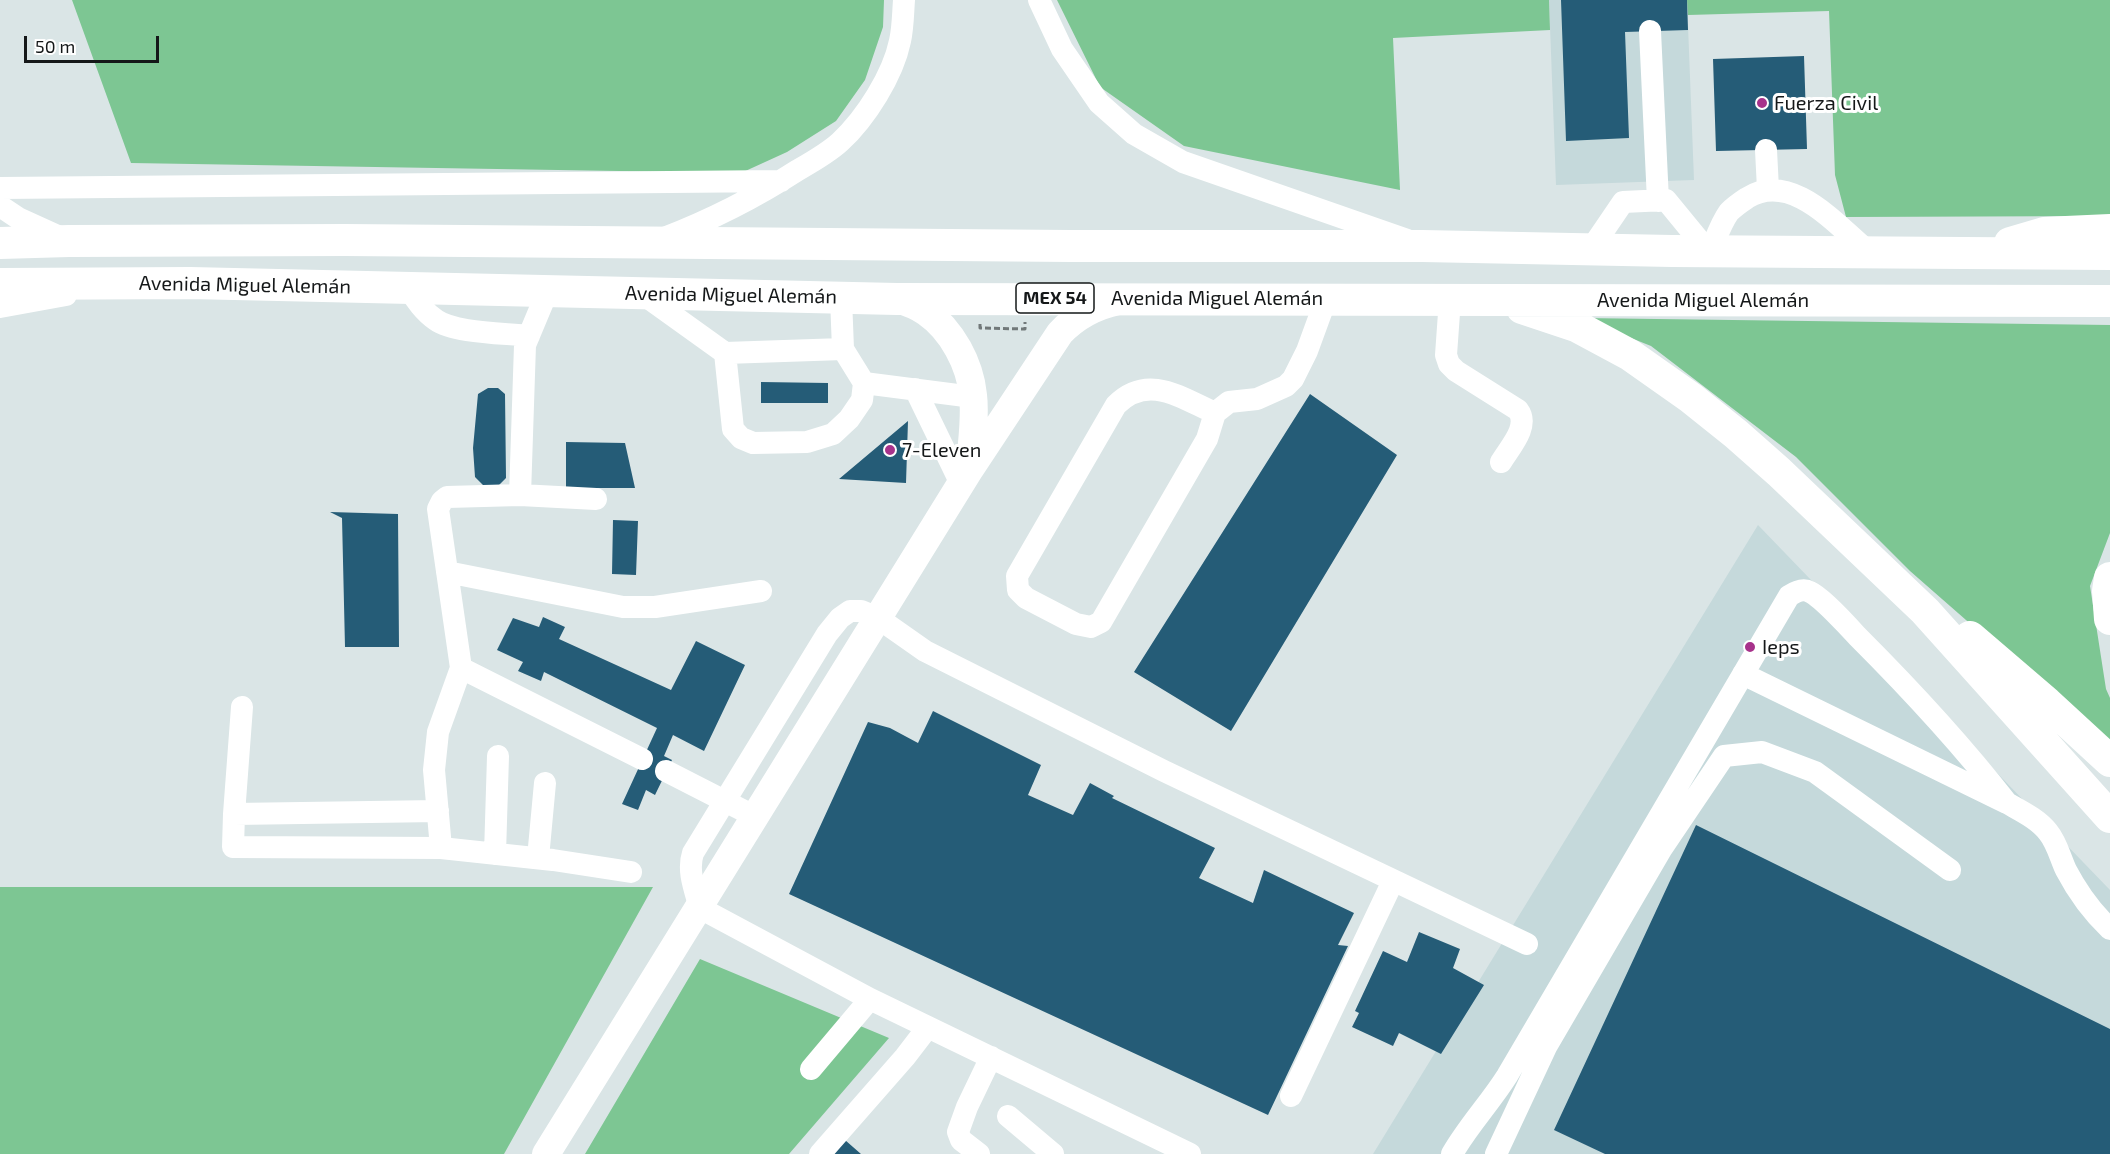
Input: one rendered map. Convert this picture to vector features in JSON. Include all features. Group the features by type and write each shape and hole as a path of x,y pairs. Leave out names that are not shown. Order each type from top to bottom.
{"highway":[{"path":"1986,254 2022,238 2044,233 2067,230 2110,230"},
{"path":"0,243 69,240 654,241 1071,246 1422,246 2110,254"},
{"name":"Avenida Miguel Alemán","path":"0,284 190,284 897,299 2110,301"},
{"path":"1486,299 1546,315 1576,326 1630,355 1727,427 1770,464 1925,611 2110,817"},
{"path":"2110,578 2108,591 2110,619"},
{"path":"1925,611 1976,641 2110,761"}],"main road":[{"path":"546,1154 966,476 1060,333 1068,324 1094,308 1134,298"},
{"path":"897,299 926,311 948,333 965,363 973,397 966,476"}],"street":[{"path":"654,241 719,214 781,181 839,142 861,118 883,86 900,41 904,0"},
{"path":"1039,0 1062,49 1099,102 1134,134 1183,162 1422,246"},
{"path":"1650,32 1658,201"},
{"path":"1766,150 1768,189"},
{"path":"0,188 781,181"},
{"path":"1591,249 1623,202 1666,200 1709,250 1729,213 1752,195 1768,189 1784,190 1817,207 1869,252"},
{"path":"0,206 53,236 69,240"},
{"path":"0,307 111,288 190,284"},
{"path":"408,288 425,312 438,322 450,327 529,336"},
{"path":"520,495 525,345 548,290"},
{"path":"640,292 725,352 843,349"},
{"path":"725,352 733,429 747,442 807,442 833,434 849,419 862,400 864,383 843,349 841,298"},
{"path":"1215,413 1164,390 1151,388 1137,390 1125,396 1116,405 1017,576 1018,590 1026,598 1076,624 1091,627 1101,622 1207,439 1215,413 1229,402 1257,399 1286,386 1293,379 1307,351 1326,299"},
{"path":"1450,299 1446,356 1449,364 1456,371 1518,410 1522,415 1522,426 1501,462"},
{"path":"864,383 973,397"},
{"path":"915,389 966,476"},
{"path":"441,848 434,770 438,732 461,668 438,508 447,497 520,495 596,499"},
{"path":"447,572 622,607 655,607 761,591"},
{"path":"1452,1154 1462,1136 1490,1102 1507,1076 1789,596 1801,590 1810,592 1861,640 1938,720 2007,803"},
{"path":"1180,1152 870,999 700,908 692,882 690,860 697,845 827,634 840,618 850,611 861,611 878,618 925,651 1164,771 1527,944"},
{"path":"461,668 642,759"},
{"path":"1743,674 2007,803 2029,816 2055,841 2066,869 2078,889 2110,929"},
{"path":"242,707 233,847 441,848 538,858 631,872"},
{"path":"1496,1154 1546,1047 1662,848 1724,756 1762,752 1815,772 1950,870"},
{"path":"495,854 498,756"},
{"path":"666,771 756,817"},
{"path":"538,858 545,783"},
{"path":"234,814 438,811"},
{"path":"1291,1096 1394,881"},
{"path":"811,1070 870,999"},
{"path":"820,1154 905,1057 928,1027"},
{"path":"979,1154 961,1140 958,1132 967,1107 991,1057"},
{"path":"1008,1116 1053,1154"}],"path":[{"path":"980,328 1025,329"}],"shaded area":[{"path":"1549,0 1687,0 1694,180 1556,185"},
{"path":"1758,525 2110,890 2110,1154 1373,1154"}],"green space":[{"path":"72,0 884,0 883,27 865,80 836,121 787,152 741,173 131,163"},
{"path":"1057,0 1549,0 1550,30 1393,38 1400,190 1184,146 1100,87"},
{"path":"1687,0 2110,0 2110,216 1846,217 1835,175 1829,11 1688,15"},
{"path":"1581,318 2110,325 2110,533 2090,586 2106,689 2110,698 2110,746 1910,571 1796,457 1651,346"},
{"path":"0,887 653,887 504,1154 0,1154"},
{"path":"700,959 889,1038 789,1154 585,1154"}],"building":[{"path":"1561,0 1687,0 1688,30 1625,32 1629,138 1566,141"},
{"path":"1804,56 1807,149 1716,151 1713,59"},
{"path":"761,382 828,383 828,403 761,403"},
{"path":"488,388 498,388 505,394 506,478 499,485 485,487 475,477 473,448 478,394"},
{"path":"1310,394 1397,455 1231,731 1134,672"},
{"name":"7-Eleven","path":"908,421 906,483 839,479"},
{"path":"566,442 625,443 635,488 566,488"},
{"path":"330,512 398,514 399,647 345,647 342,518"},
{"path":"613,520 638,521 636,575 612,574"},
{"path":"543,617 565,627 559,639 671,690 696,641 745,665 704,751 673,735 664,756 672,760 655,795 646,790 638,810 622,804 657,728 544,672 541,681 518,671 523,662 497,650 513,618 539,627"},
{"path":"933,711 1041,765 1028,795 1073,815 1090,783 1114,796 1112,798 1215,848 1199,878 1253,903 1264,870 1354,913 1338,945 1348,946 1268,1115 789,894 868,722 890,728 918,743"},
{"path":"1696,825 2110,1029 2110,1154 1605,1154 1554,1130"},
{"path":"1419,932 1460,949 1453,968 1484,985 1441,1054 1399,1033 1393,1046 1352,1027 1359,1013 1355,1011 1383,951 1407,962"},
{"path":"845,1140 861,1154 833,1154"}],"place":[{"name":"Fuerza Civil","path":"1762,103"},
{"name":"7-Eleven","path":"890,450"},
{"name":"Ieps","path":"1750,647"}]}
